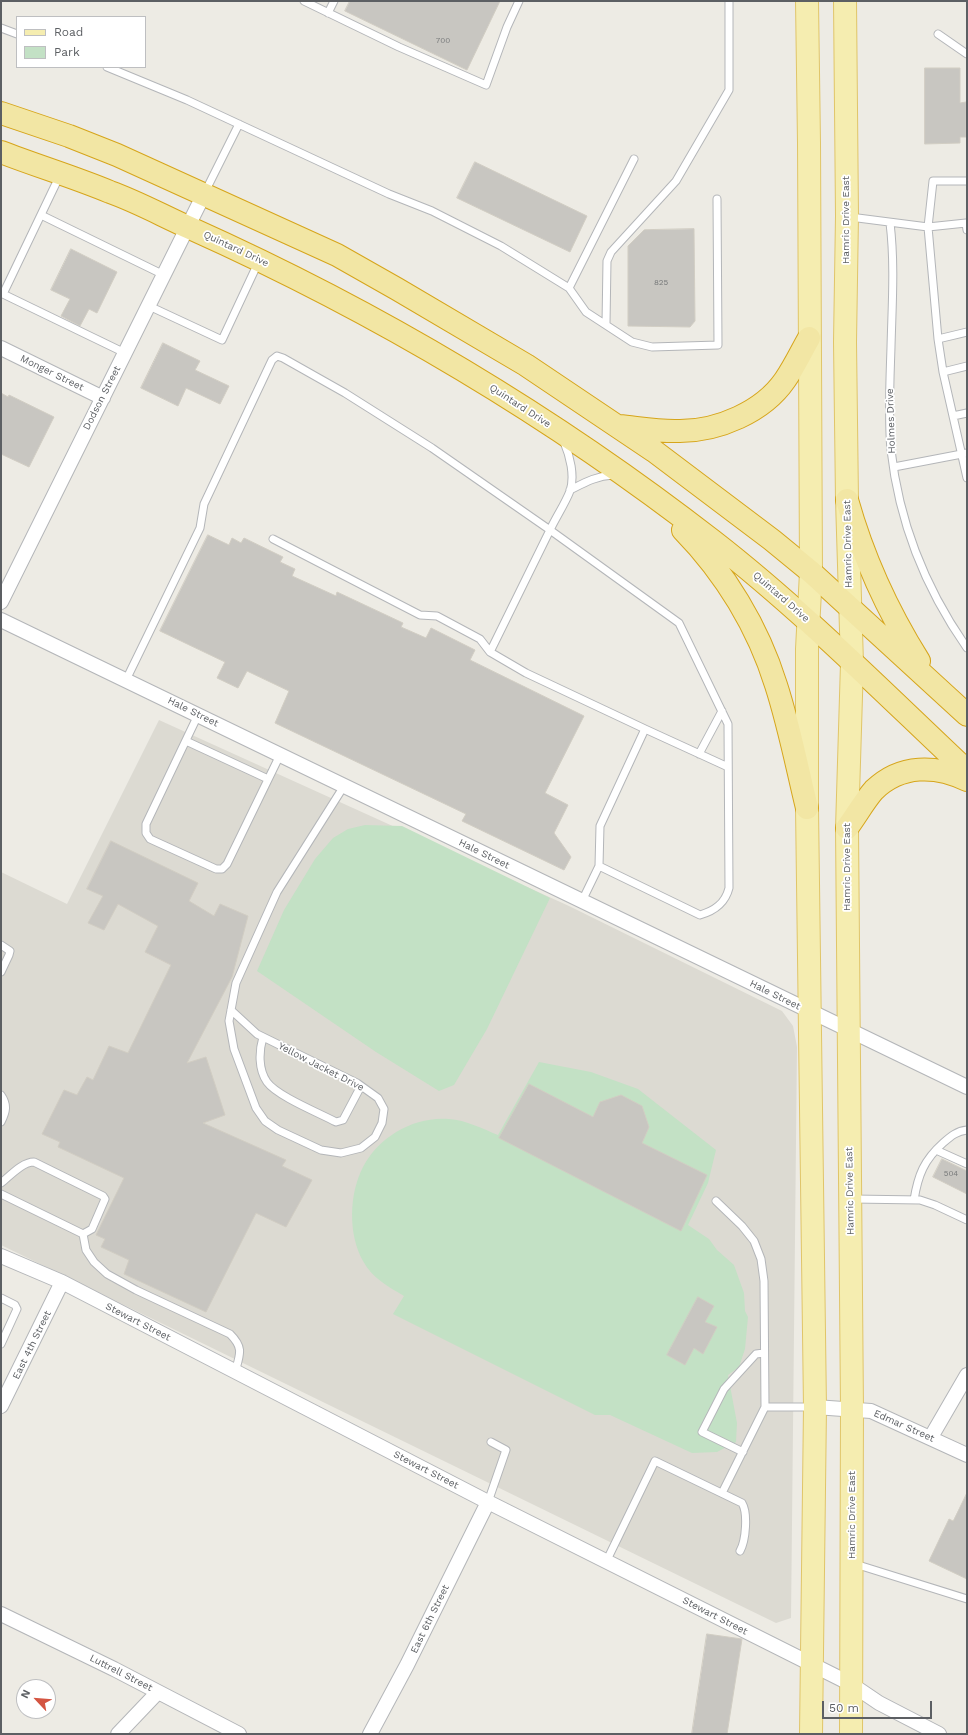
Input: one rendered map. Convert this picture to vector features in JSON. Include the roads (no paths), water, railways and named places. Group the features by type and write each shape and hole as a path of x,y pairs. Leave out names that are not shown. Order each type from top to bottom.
{"highway":[{"path":"1,112 117,155 336,256 397,289 526,365 616,426 731,508 811,572 967,716"},
{"name":"Quintard Drive","path":"1,152 116,194 259,259 330,295 484,383 623,475 714,542 809,622 967,771"},
{"path":"616,426 681,432 698,430 731,421 760,404 785,381 809,338"},
{"path":"623,475 689,537 721,576 741,606 754,632 775,684 807,808"},
{"path":"847,500 865,556 888,609 903,636 938,688"},
{"path":"847,828 874,790 894,776 906,771 929,768 951,773 967,780"}],"main road":[{"path":"807,1 811,572 807,649 807,808 815,1408 811,1734"},
{"name":"Hamric Drive East","path":"844,1 847,216 845,342 847,500 852,663 847,828 847,1030 852,1409 851,1734"}],"street":[{"name":"Dodson Street","path":"1,602 204,194"},
{"name":"Monger Street","path":"1,348 103,398"},
{"name":"Hale Street","path":"1,620 967,1087"},
{"name":"Stewart Street","path":"1,1256 62,1282 488,1502 812,1664 851,1684 879,1703 939,1734"},
{"name":"East 4th Street","path":"1,1406 62,1282"},
{"path":"931,1437 967,1375"},
{"name":"Edmar Street","path":"815,1408 871,1411 931,1437 967,1455"},
{"name":"East 6th Street","path":"370,1734 407,1666 488,1502"},
{"name":"Luttrell Street","path":"1,1614 239,1734"},
{"path":"118,1734 158,1692"}],"lane":[{"path":"304,1 399,47 486,85 506,27 519,1"},
{"path":"328,13 334,1"},
{"path":"606,324 607,261 611,252 676,181 729,90 730,1"},
{"path":"1,28 16,34"},
{"path":"938,34 967,54"},
{"path":"109,68 187,100 389,194 432,211 494,242 569,288 586,312 632,342 652,347 718,345 717,199"},
{"path":"204,194 239,124"},
{"path":"569,288 634,159"},
{"path":"61,174 3,294 125,353"},
{"path":"967,181 933,180 928,227 938,339 943,372 953,416 964,454 967,478"},
{"path":"41,215 164,275"},
{"path":"847,216 928,227 967,225"},
{"name":"Holmes Drive","path":"890,223 893,246 890,374 891,448 894,467 904,517 920,566 942,610 967,648"},
{"path":"149,306 222,340 259,259"},
{"path":"938,339 967,332"},
{"path":"126,680 200,528 204,504 272,360 277,356 283,358 345,393 432,448 550,530 679,623 728,724 729,888 725,899 716,909 700,915 599,866"},
{"path":"943,372 967,366"},
{"path":"953,416 967,413"},
{"path":"490,652 570,490 572,470 568,452 560,432"},
{"path":"894,467 964,454"},
{"path":"570,490 588,480 602,475 623,475"},
{"path":"273,539 420,615 437,616 480,639 490,652 526,673 728,767"},
{"path":"699,754 722,711"},
{"path":"198,715 146,824 146,833 150,838 216,869 222,869 227,864 280,755"},
{"path":"582,901 599,866 600,826 645,728"},
{"path":"186,741 268,779"},
{"name":"Yellow Jacket Drive","path":"231,1010 257,1034 361,1086 378,1098 384,1109 382,1123 375,1137 361,1148 341,1153 321,1150 278,1130 265,1121 256,1108 234,1049 229,1021 231,1010 236,983 277,892 344,786"},
{"path":"1,945 10,951 10,955 1,972"},
{"path":"263,1037 259,1049 260,1064 266,1082 278,1092 336,1122 343,1120 361,1086"},
{"path":"1,1095 6,1104 6,1112 1,1122"},
{"path":"914,1200 917,1182 929,1156 959,1131 967,1130"},
{"path":"936,1150 967,1164"},
{"path":"1,1183 24,1165 29,1162 34,1162 103,1196 105,1199 104,1205 92,1229 83,1234"},
{"path":"1,1194 83,1234"},
{"path":"850,1198 914,1200 935,1205 967,1220"},
{"path":"716,1201 742,1226 754,1241 761,1259 764,1280 765,1407 722,1493"},
{"path":"83,1234 86,1250 94,1262 107,1274 136,1290 230,1334 238,1342 241,1352 235,1372"},
{"path":"1,1298 15,1305 17,1309 1,1344"},
{"path":"743,1452 702,1432 724,1389 756,1354 764,1354"},
{"path":"765,1407 815,1408"},
{"path":"488,1502 506,1450 491,1442"},
{"path":"606,1562 655,1461 742,1503 745,1509 744,1544 740,1551"},
{"path":"852,1563 967,1599"}]}
